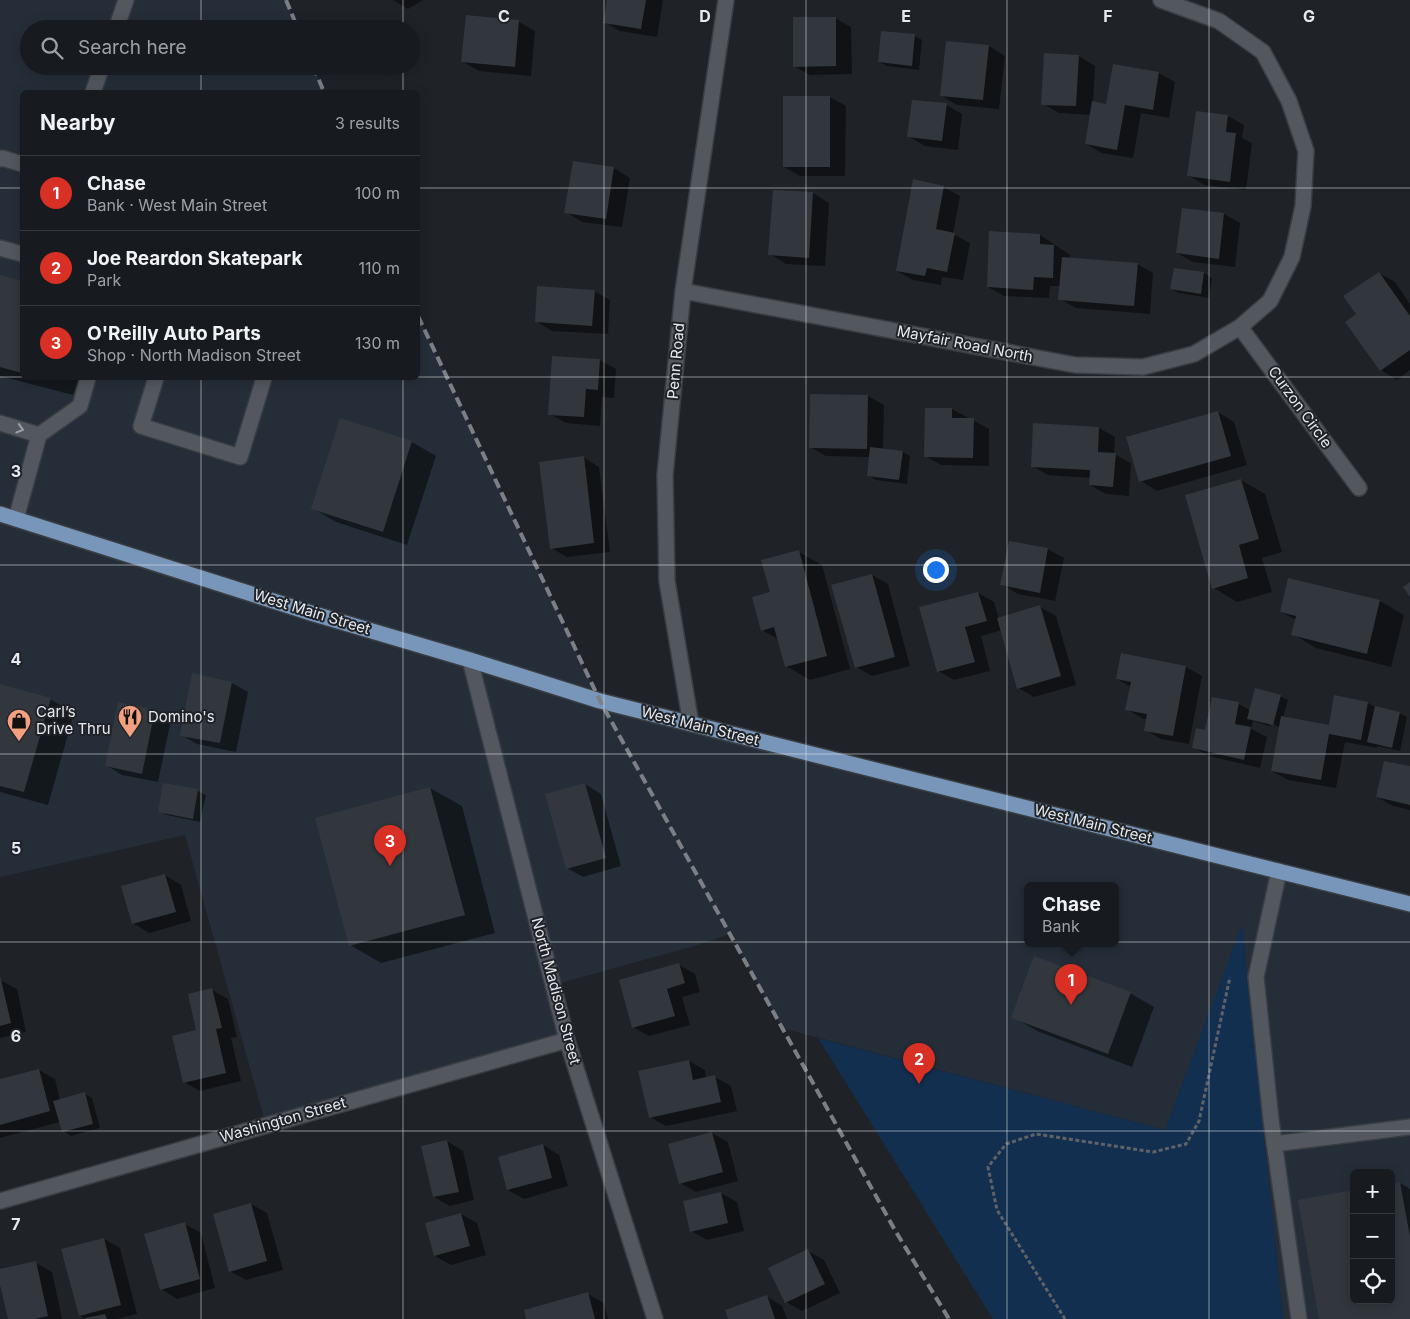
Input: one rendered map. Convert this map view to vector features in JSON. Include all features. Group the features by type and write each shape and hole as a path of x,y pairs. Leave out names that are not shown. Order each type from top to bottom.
{"main road":[{"name":"West Main Street","path":"0,514 302,610 600,701 1410,904"}],"street":[{"path":"119,20 126,0"},
{"name":"Penn Road","path":"691,724 667,581 665,475 683,291 726,0"},
{"name":"Mayfair Road North","path":"683,291 1075,365 1143,367 1194,354 1240,327 1270,302 1292,257 1303,206 1306,151 1289,101 1263,52 1219,21 1161,0"},
{"path":"94,90 99,75"},
{"path":"0,159 20,163"},
{"path":"0,248 20,253"},
{"name":"Curzon Circle","path":"1240,327 1359,488"},
{"path":"16,518 39,435 80,406 87,380"},
{"path":"155,380 141,426 240,457 263,380"},
{"path":"0,423 39,435"},
{"name":"North Madison Street","path":"470,660 567,1040 655,1319"},
{"path":"1279,871 1256,977 1274,1144 1299,1319"},
{"name":"Washington Street","path":"0,1201 567,1040"},
{"path":"1274,1144 1410,1126"}],"path":[{"path":"1065,1319 996,1210 988,1167 1006,1144 1036,1134 1153,1152 1186,1144 1199,1121 1232,971"}],"shaded area":[{"path":"0,0 286,0 294,20 20,20 20,75 317,75 323,90 20,90 20,380 420,380 420,320 600,701 1410,904 1410,1319 1283,1319 1242,926 1165,1130 782,1028 730,934 694,946 553,985 567,1040 266,1125 185,835 0,877"},
{"path":"1242,924 1283,1319 993,1319 818,1038 1165,1130"}],"building":[{"path":"607,0 646,0 641,29 603,23"},
{"path":"466,15 519,20 515,67 461,62"},
{"path":"793,17 836,17 836,66 793,67"},
{"path":"881,31 915,34 912,66 878,62"},
{"path":"946,41 989,45 983,100 940,96"},
{"path":"1044,53 1079,55 1076,106 1041,105"},
{"path":"1113,64 1159,72 1153,110 1125,105 1117,150 1085,144 1092,101 1106,104"},
{"path":"783,96 830,96 830,167 783,167"},
{"path":"912,100 947,103 942,141 907,137"},
{"path":"1196,111 1228,115 1226,132 1236,133 1230,182 1187,176"},
{"path":"573,161 614,167 606,219 564,213"},
{"path":"913,179 944,186 936,229 955,233 947,272 927,268 925,276 896,271"},
{"path":"773,190 813,192 809,258 768,255"},
{"path":"1182,208 1224,213 1219,259 1176,253"},
{"path":"989,231 1040,234 1040,244 1054,245 1053,278 1034,277 1033,290 987,287"},
{"path":"1062,257 1138,263 1134,306 1058,300"},
{"path":"1174,268 1204,272 1201,294 1170,289"},
{"path":"1379,272 1410,316 1410,350 1380,371 1345,322 1356,314 1343,296"},
{"path":"0,275 20,280 20,372 0,367"},
{"path":"537,286 595,290 592,326 535,322"},
{"path":"552,356 600,359 598,390 586,389 584,417 548,415"},
{"path":"810,394 868,395 867,449 809,448"},
{"path":"925,408 952,408 952,418 974,418 973,458 924,457"},
{"path":"1218,411 1231,456 1139,482 1126,437"},
{"path":"340,418 412,441 383,532 311,509"},
{"path":"1033,423 1099,427 1098,452 1116,453 1113,487 1089,485 1090,470 1031,467"},
{"path":"870,447 903,451 899,480 867,476"},
{"path":"584,456 594,543 550,549 539,462"},
{"path":"1241,479 1259,539 1239,545 1248,578 1212,589 1185,495"},
{"path":"1009,541 1048,548 1040,593 1000,585"},
{"path":"799,550 827,656 785,667 774,627 761,631 752,597 770,592 761,560"},
{"path":"872,574 895,657 855,668 831,585"},
{"path":"1288,578 1380,600 1367,654 1291,635 1296,616 1280,612"},
{"path":"1410,582 1410,597 1403,587"},
{"path":"978,592 987,621 965,627 975,662 937,672 919,607"},
{"path":"1040,605 1061,676 1017,689 997,618"},
{"path":"1121,653 1186,666 1173,736 1144,731 1147,714 1125,710 1131,682 1116,679"},
{"path":"192,673 232,682 220,743 180,736"},
{"name":"Carl’s Drive Thru","path":"0,684 51,698 24,792 0,786"},
{"path":"1255,688 1281,695 1273,725 1247,719"},
{"path":"1334,695 1368,702 1361,740 1329,734 1321,780 1271,771 1281,716 1329,725"},
{"path":"1212,697 1239,702 1235,724 1251,727 1244,760 1192,748 1196,728 1205,730"},
{"name":"Domino's","path":"118,702 155,710 142,774 105,766"},
{"path":"1375,706 1400,712 1392,748 1367,742"},
{"path":"1384,761 1410,766 1410,805 1376,797"},
{"path":"163,783 198,789 193,819 158,812"},
{"path":"585,783 606,858 566,869 545,794"},
{"path":"430,787 465,915 349,946 315,818"},
{"path":"165,874 176,912 132,924 121,886"},
{"path":"1034,956 1131,992 1108,1054 1011,1018"},
{"path":"679,963 685,983 667,989 675,1016 632,1028 619,980"},
{"path":"0,975 11,1023 0,1026"},
{"path":"212,988 222,1028 216,1029 226,1073 183,1083 172,1036 196,1030 188,994"},
{"path":"689,1060 693,1080 715,1075 721,1102 649,1118 638,1071"},
{"path":"39,1069 50,1111 0,1125 0,1079"},
{"path":"85,1092 93,1124 62,1132 53,1101"},
{"path":"712,1132 723,1172 679,1184 668,1144"},
{"path":"447,1140 459,1192 433,1197 421,1146"},
{"path":"543,1144 552,1178 507,1190 498,1157"},
{"path":"1400,1182 1410,1237 1410,1319 1319,1319 1298,1200 1350,1191 1350,1304 1395,1304 1395,1183"},
{"path":"721,1192 728,1223 690,1232 683,1201"},
{"path":"251,1203 267,1261 229,1272 213,1214"},
{"path":"461,1213 470,1246 434,1256 425,1223"},
{"path":"185,1222 200,1279 160,1290 144,1234"},
{"path":"104,1238 121,1305 79,1316 61,1249"},
{"path":"808,1249 825,1284 785,1303 768,1268"},
{"path":"36,1261 48,1316 35,1319 8,1319 0,1285 0,1269"},
{"path":"588,1292 595,1319 526,1319 524,1310"},
{"path":"767,1295 775,1319 728,1319 725,1310"},
{"path":"105,1314 107,1319 85,1318"}],"railway":[{"path":"286,0 294,20"},
{"path":"317,75 323,90"},
{"path":"420,320 600,701 896,1232 949,1319"}],"place":[{"name":"Domino's","path":"130,738"},
{"name":"Carl’s Drive Thru","path":"19,742"},
{"name":"O'Reilly Auto Parts","path":"390,866"},
{"name":"Chase","path":"1071,1005"},
{"name":"Joe Reardon Skatepark","path":"919,1084"}]}
